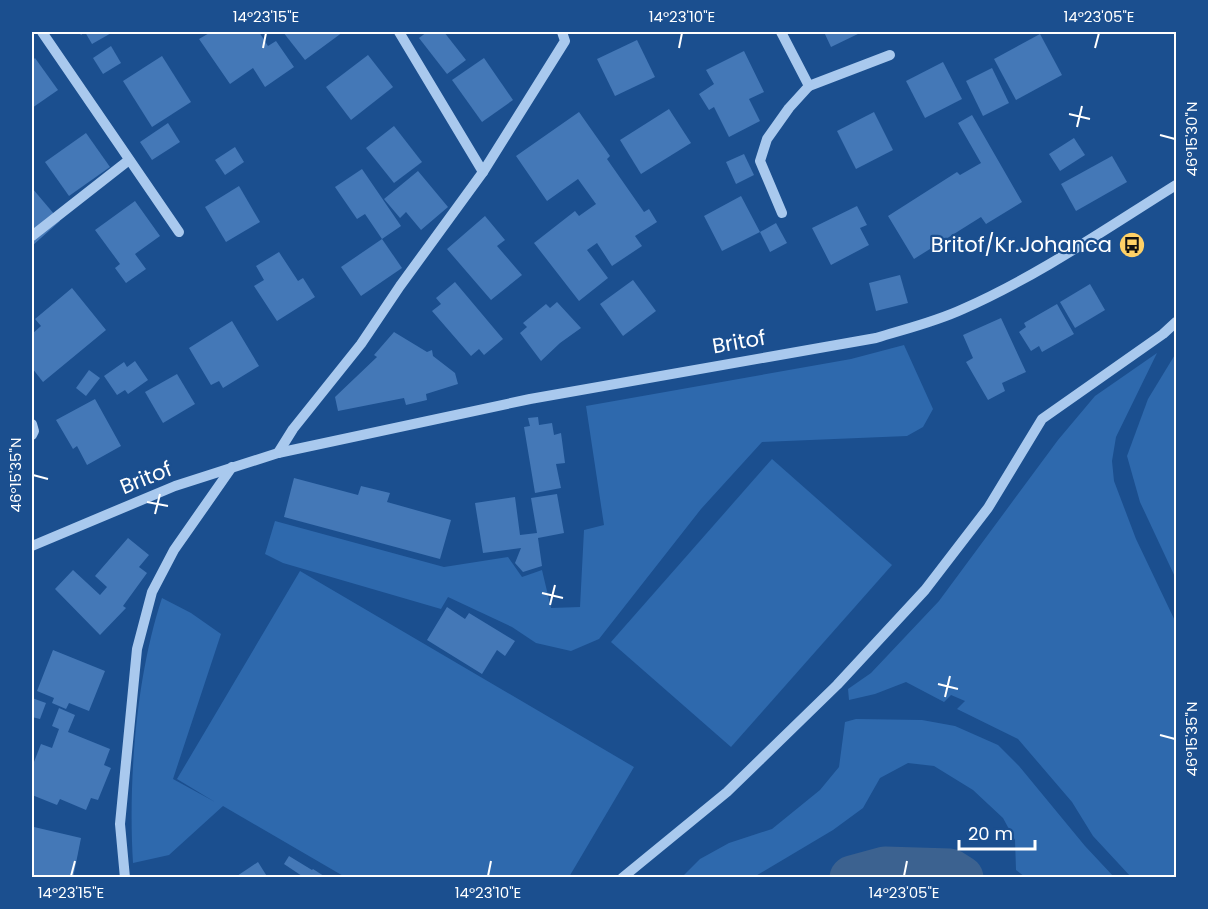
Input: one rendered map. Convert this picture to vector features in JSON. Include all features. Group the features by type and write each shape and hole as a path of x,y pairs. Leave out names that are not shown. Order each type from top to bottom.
{"street":[{"path":"42,32 180,231"},
{"path":"399,32 483,172"},
{"path":"781,32 809,86"},
{"path":"278,453 293,429 361,344 483,172 567,35"},
{"path":"782,213 760,161 767,139 789,108 809,86 890,55"},
{"path":"32,236 129,160"},
{"name":"Britof","path":"32,546 175,486 278,453 530,399 876,338 925,324 961,310 1006,288 1176,185"},
{"path":"622,878 727,792 837,685 917,599 988,508 1042,419 1163,334 1176,322"},
{"path":"32,424 34,431 32,435"},
{"path":"125,878 120,824 137,650 152,592 174,550 232,467"}],"shaded area":[{"path":"904,345 933,409 923,427 907,436 762,442 701,509 599,639 571,651 536,643 512,627 448,597 441,609 283,563 265,554 275,521 444,567 508,557 522,577 542,570 551,608 580,607 584,530 604,525 586,406 851,359"},
{"path":"1157,353 1116,437 1112,461 1114,481 1136,539 1176,623 1176,877 1131,877 1093,836 1072,802 1018,739 957,709 965,701 951,695 944,702 906,682 875,694 849,700 848,689 871,673 939,601 1058,440 1095,396"},
{"path":"1176,353 1176,579 1140,502 1127,456 1148,399"},
{"path":"772,459 892,565 731,747 611,642"},
{"path":"300,571 634,767 569,877 345,877 223,806 169,855 133,863 132,798 136,729 146,661 162,598 191,613 221,634 173,779 215,802 177,779"},
{"path":"856,719 922,720 955,726 998,745 1019,766 1085,846 1114,877 1025,877 1016,870 1015,840 1003,818 973,790 934,766 908,763 880,778 863,808 833,830 754,877 682,877 700,859 729,843 772,829 820,790 839,767 845,722"}],"building":[{"path":"85,32 113,32 92,44"},
{"path":"211,32 259,32 268,46 276,41 294,67 265,87 253,68 230,84 199,39"},
{"path":"283,32 343,32 305,60"},
{"path":"427,32 444,32 466,60 447,74 419,38"},
{"path":"824,32 862,32 831,47"},
{"path":"1040,34 1062,75 1016,100 994,59"},
{"path":"637,40 655,77 615,96 597,59"},
{"path":"111,46 121,63 103,74 93,58"},
{"path":"744,51 764,92 749,99 760,121 729,137 714,107 709,110 699,94 714,84 706,70"},
{"path":"368,55 393,87 351,120 326,87"},
{"path":"162,56 191,102 152,127 123,81"},
{"path":"35,58 58,90 32,108 32,61"},
{"path":"484,58 513,100 482,122 452,80"},
{"path":"943,62 962,99 925,118 906,81"},
{"path":"992,68 1009,103 983,116 966,81"},
{"path":"669,109 691,143 641,174 620,140"},
{"path":"579,112 610,156 607,159 644,212 649,209 657,222 635,236 642,246 612,266 597,243 587,250 608,278 579,301 534,243 575,211 579,216 596,204 578,179 547,201 516,156"},
{"path":"874,112 893,150 856,169 837,131"},
{"path":"972,115 1022,202 986,224 981,217 914,259 888,216 957,172 960,175 981,163 958,123"},
{"path":"168,123 180,142 152,160 140,142"},
{"path":"394,126 422,162 394,183 366,148"},
{"path":"86,133 110,167 69,196 45,162"},
{"path":"1074,138 1085,155 1060,171 1049,154"},
{"path":"235,147 244,162 225,175 215,160"},
{"path":"744,154 754,175 736,184 726,162"},
{"path":"1112,156 1127,182 1076,211 1061,184"},
{"path":"362,169 401,226 382,239 365,214 357,219 335,187"},
{"path":"418,171 448,207 421,230 406,212 400,218 384,199"},
{"path":"239,186 260,222 226,242 205,207"},
{"path":"32,188 60,221 32,246"},
{"path":"741,196 760,232 722,251 704,216"},
{"path":"135,201 160,236 135,254 146,269 126,283 115,268 120,264 95,230"},
{"path":"857,206 867,225 860,228 869,245 831,265 812,228"},
{"path":"485,216 505,240 497,246 522,275 491,300 447,249"},
{"path":"776,223 787,243 770,252 760,232"},
{"path":"382,239 402,268 361,296 341,267"},
{"path":"279,252 298,281 303,278 315,297 277,321 254,286 264,280 256,266"},
{"path":"900,275 908,303 876,311 869,283"},
{"path":"633,280 656,311 623,336 600,304"},
{"path":"455,282 503,339 484,355 479,349 471,356 432,311 441,304 436,298"},
{"path":"1090,284 1105,310 1075,328 1060,302"},
{"path":"72,288 106,330 43,382 32,368 32,334 41,326 35,319"},
{"path":"557,302 581,328 541,361 520,333 527,327 523,323 546,304 550,308"},
{"path":"1057,304 1074,334 1042,352 1039,346 1031,351 1019,332 1026,327 1024,323"},
{"path":"1001,318 1026,372 1002,383 1005,391 988,400 966,362 973,358 963,335"},
{"path":"232,321 259,366 223,388 219,381 211,385 189,348"},
{"path":"394,332 427,352 432,350 433,356 455,373 458,384 426,394 427,400 406,405 404,398 338,411 335,397 377,357 374,355"},
{"path":"135,361 148,380 128,394 125,390 117,395 104,376 124,362 127,367"},
{"path":"89,370 100,378 86,396 76,388"},
{"path":"177,374 195,404 163,423 145,392"},
{"path":"95,399 121,446 87,465 77,446 73,449 56,420"},
{"path":"538,417 539,425 552,423 554,435 561,433 565,463 556,464 561,488 535,493 524,427 530,426 528,418"},
{"path":"294,478 358,495 361,486 390,493 387,502 451,520 440,559 284,517"},
{"path":"557,494 564,533 538,538 542,566 523,572 515,563 521,548 483,553 475,503 515,497 520,535 537,533 531,498"},
{"path":"128,538 149,555 139,567 147,573 123,606 126,608 100,635 55,589 73,570 100,595 107,587 95,576"},
{"path":"447,607 465,619 469,613 515,641 505,656 497,650 482,674 427,640"},
{"path":"53,650 105,671 89,711 69,703 66,709 52,703 54,698 37,691"},
{"path":"32,698 46,703 40,719 32,717"},
{"path":"59,708 75,715 68,732 110,749 104,765 111,768 98,800 91,798 86,810 60,799 57,805 32,795 32,767 41,744 52,748 59,729 52,726"},
{"path":"34,827 81,838 73,878 32,878"},
{"path":"289,856 327,878 305,878 284,864"},
{"path":"258,862 268,878 234,878"}],"waterway":[{"path":"852,878 885,869 950,871 961,878"}],"place":[{"name":"Britof/Kr.Johanca","path":"1132,245"}]}
